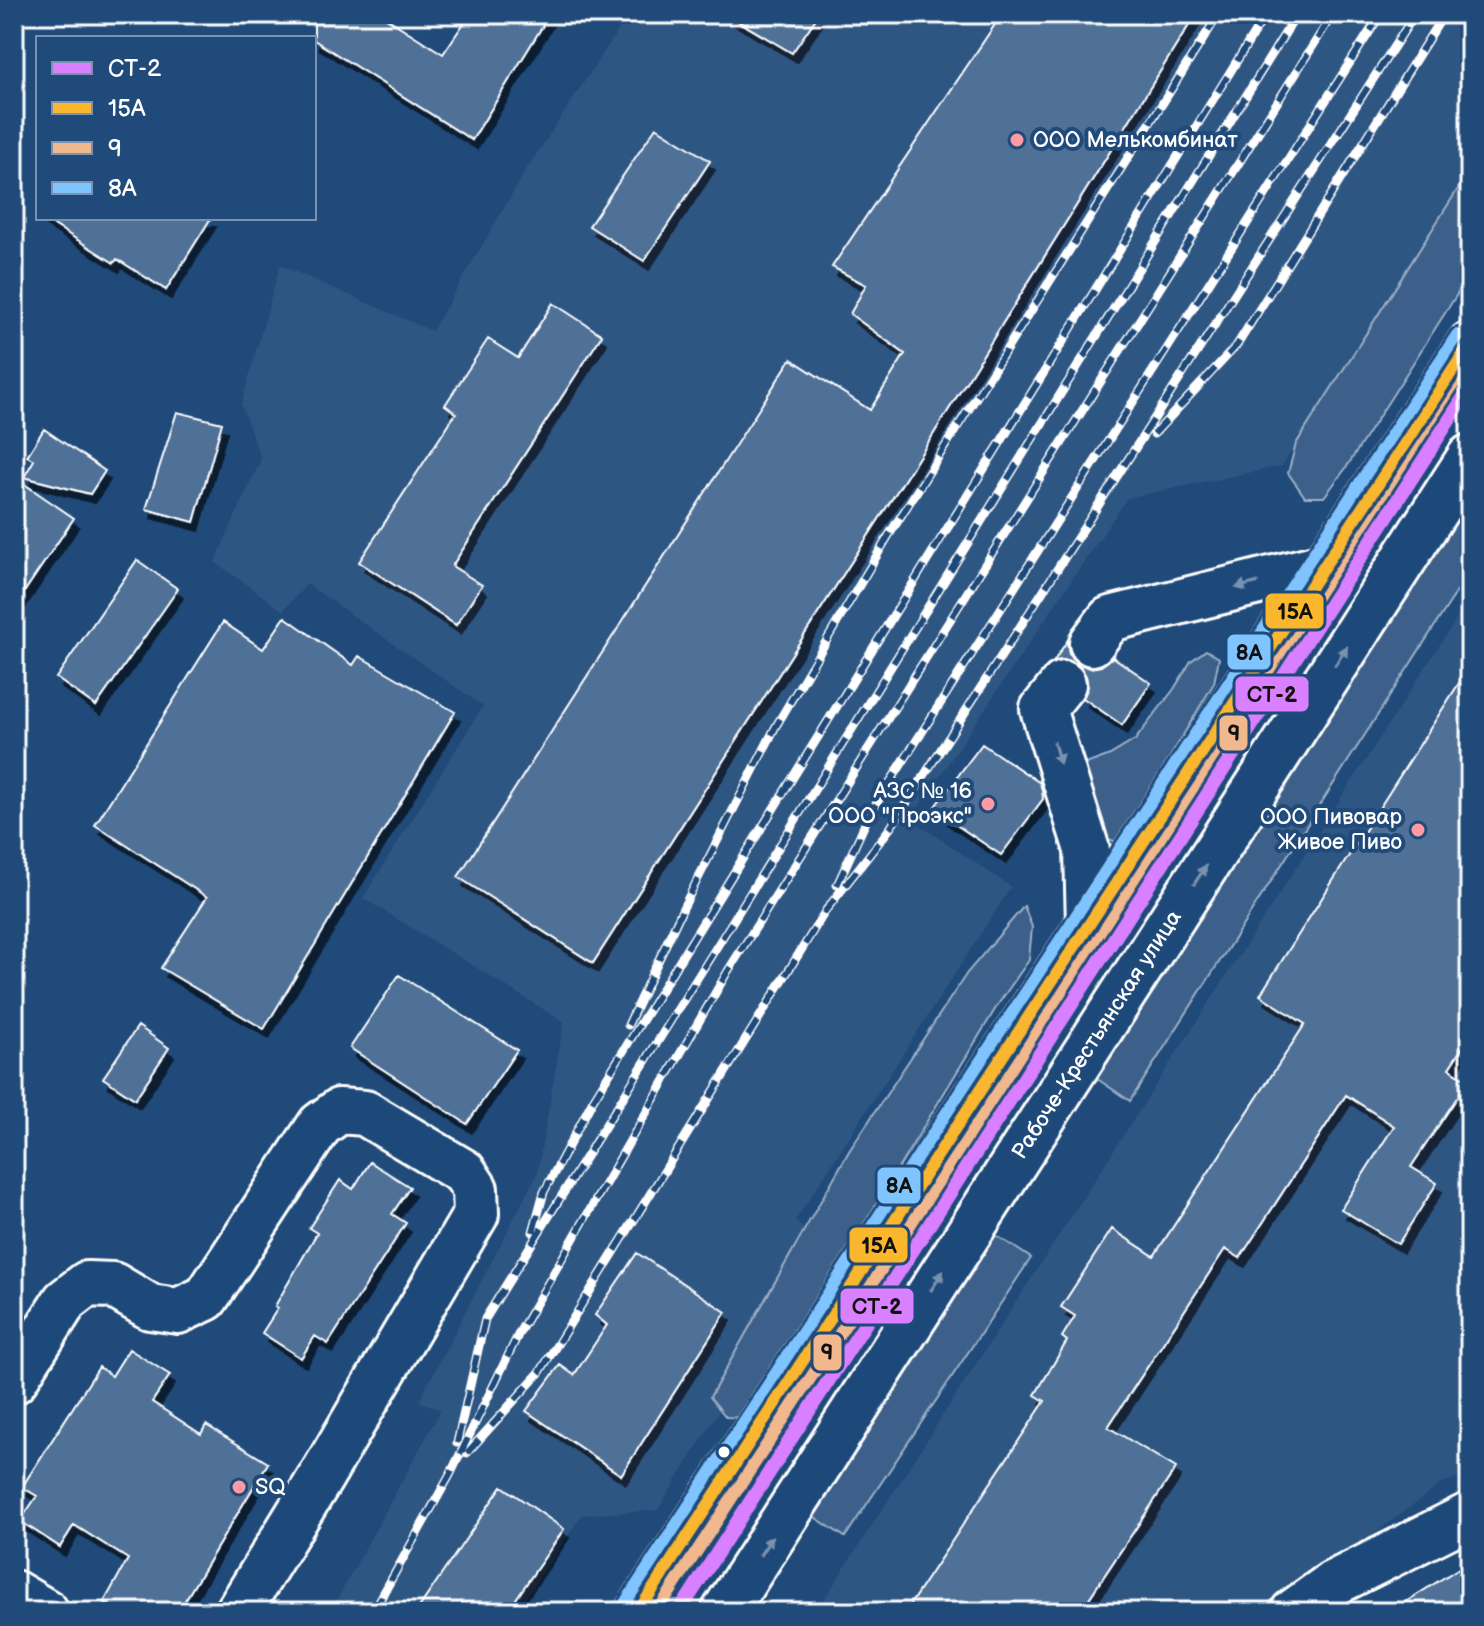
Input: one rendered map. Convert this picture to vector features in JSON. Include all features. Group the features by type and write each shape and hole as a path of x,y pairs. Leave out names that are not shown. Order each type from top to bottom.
{"main road":[{"path":"638,1612 1470,344"},
{"name":"Рабоче-Крестьянская улица","path":"724,1612 1470,457"},
{"path":"1092,643 1110,619 1323,566"},
{"path":"1063,684 1043,709 1087,850 1089,925"},
{"path":"14,1381 65,1301 87,1284 113,1285 150,1307 178,1311 206,1298 320,1125 339,1111 365,1113 464,1172 475,1189 476,1214 238,1612"},
{"path":"1293,1612 1332,1584 1470,1515"},
{"path":"14,1593 46,1612"}],"shaded area":[{"path":"629,14 1470,14 1470,170 1282,466 1127,498 911,819 1011,887 795,1221 822,1245 658,1510 582,1515 526,1598 545,1612 330,1612 441,1410 419,1401 537,1174 564,1022 363,898 483,706 307,584 283,611 215,562 261,459 241,405 280,265 432,331 526,170"},
{"path":"1470,170 1470,274 1346,468 1324,497 1305,497 1288,473 1296,444"},
{"path":"1470,484 1470,571 1130,1101 1090,1074"},
{"path":"1470,598 1470,1473 1440,1485 1268,1612 816,1612"},
{"path":"1206,650 1219,658 1214,683 1119,843 1093,833 1079,788 1086,764 1110,755 1135,740 1191,661"},
{"path":"1024,906 1032,927 1029,960 999,1003 746,1418 726,1417 710,1397 849,1151 967,973"},
{"path":"985,1228 1031,1258 845,1537 799,1507"}],"building":[{"path":"314,14 380,14 443,54 470,14 550,14 472,140 316,41"},
{"path":"726,14 819,14 792,53"},
{"path":"1002,14 1196,14 926,446 593,963 458,877 791,359 870,410 905,354 850,314 866,285 832,267"},
{"path":"656,127 710,161 644,261 589,226"},
{"path":"46,220 210,220 166,290 117,259 114,263"},
{"path":"553,303 602,335 452,566 482,585 456,625 359,562 456,413 445,405 488,339 518,358"},
{"path":"177,412 222,423 194,522 146,509"},
{"path":"44,429 105,471 90,494 24,477 34,460 27,456"},
{"path":"14,477 74,518 14,607"},
{"path":"137,560 178,589 96,706 56,678"},
{"path":"285,617 353,665 359,656 455,712 264,1029 161,968 207,897 95,825 223,622 263,649"},
{"path":"1067,641 1069,654 1078,663 1090,668 1101,666 1113,657 1151,683 1122,725 1083,698 1088,687 1079,665 1068,660 1054,661"},
{"path":"1470,666 1470,1036 1449,1068 1468,1081 1411,1167 1437,1183 1398,1244 1341,1209 1394,1126 1346,1095 1240,1258 1225,1249 1108,1427 1176,1468 1080,1612 905,1612 1045,1401 1035,1395 1067,1341 1062,1337 1075,1316 1061,1307 1112,1229 1154,1256 1305,1024 1260,995"},
{"name":"АЗС № 16 ООО \"Проэкс\"","path":"982,744 1040,783 1042,790 1043,799 1001,855 933,809"},
{"path":"399,975 517,1050 467,1124 350,1048"},
{"path":"138,1026 169,1048 135,1099 103,1078"},
{"path":"370,1162 410,1187 392,1214 406,1223 328,1344 315,1336 301,1358 262,1333 317,1233 309,1228 340,1180 353,1189"},
{"path":"637,1253 726,1312 621,1475 526,1411 560,1365 574,1375 607,1325 595,1315"},
{"path":"129,1349 170,1375 152,1402 201,1434 206,1425 268,1463 178,1612 122,1612 104,1602 128,1559 74,1525 60,1547 20,1521 37,1496 22,1487 99,1367 112,1376"},
{"path":"502,1486 564,1529 507,1612 416,1612"},
{"path":"1470,1561 1470,1612 1390,1612"}],"railway":[{"path":"628,1025 683,908 776,726 889,535 1219,14"},
{"path":"533,1232 544,1192 593,1100 1266,14"},
{"path":"457,1443 485,1319 1297,14"},
{"path":"373,1612 450,1475 519,1333 728,971 1333,14"},
{"path":"837,885 869,815 1381,14"},
{"path":"467,1453 540,1372 826,910 891,827 1415,14"},
{"path":"1154,434 1237,345 1444,14"}],"transit line":[{"name":"8А","path":"625,1603 1457,335"},
{"name":"15А","path":"638,1612 1470,344"},
{"name":"9","path":"657,1612 1470,373"},
{"name":"СТ-2","path":"679,1612 1470,388"}],"place":[{"name":"ООО Мелькомбинат","path":"1017,140"},
{"name":"АЗС № 16 ООО \"Проэкс\"","path":"988,804"},
{"name":"ООО Пивовар Живое Пиво","path":"1418,830"},
{"name":"SQ","path":"239,1487"}]}
